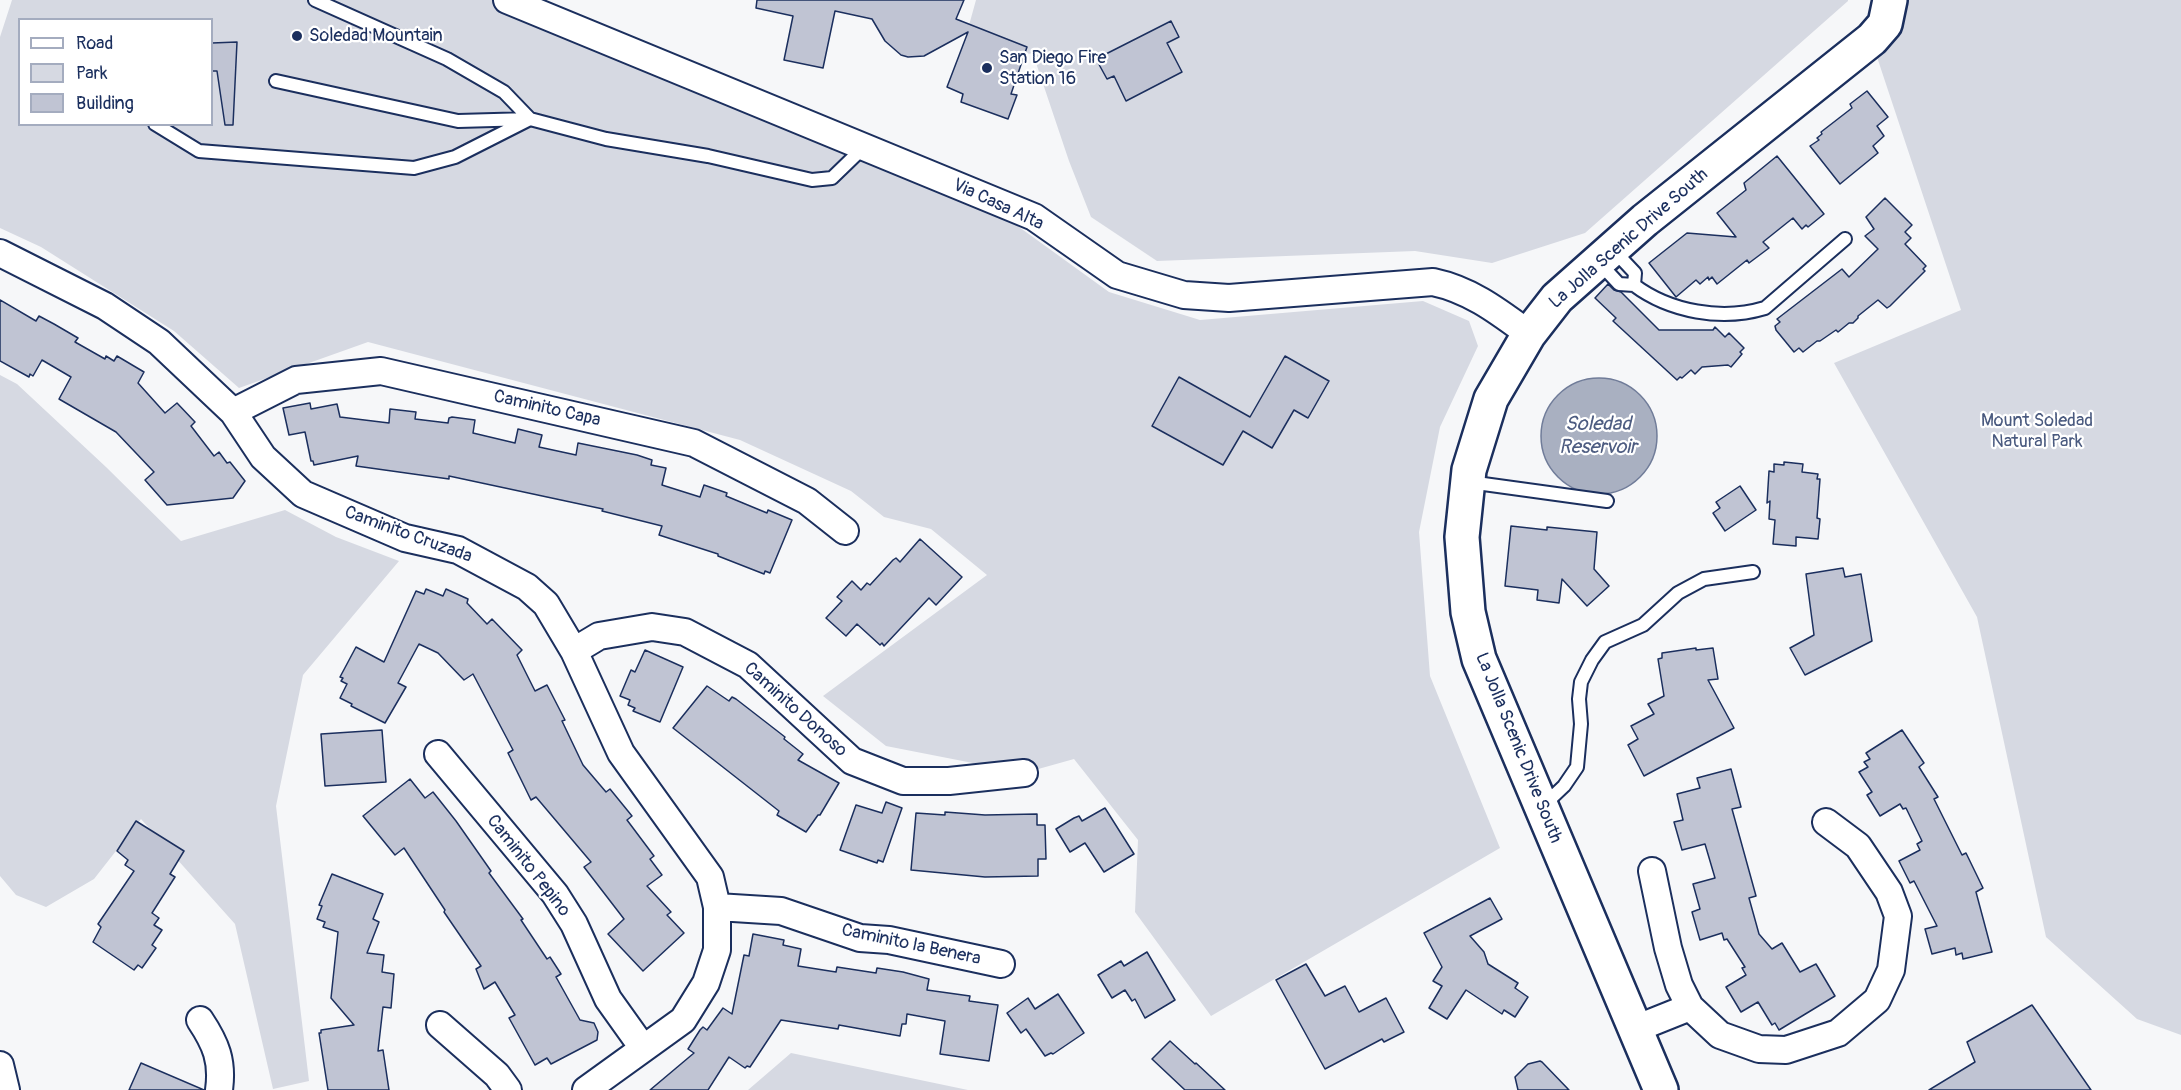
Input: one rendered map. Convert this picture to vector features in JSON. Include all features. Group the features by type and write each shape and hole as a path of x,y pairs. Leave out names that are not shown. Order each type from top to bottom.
{"street":[{"name":"Via Casa Alta","path":"507,0 1034,217 1117,275 1184,295 1229,298 1433,282 1453,286 1488,304 1529,334"},
{"name":"La Jolla Scenic Drive South","path":"1661,1090 1479,659 1470,621 1462,537 1469,470 1491,399 1529,334 1557,298 1645,220 1872,39 1892,8"},
{"name":"Caminito Cruzada","path":"0,253 105,306 159,342 233,412 263,456 303,494 405,538 458,550 527,587 546,604 573,651 621,753 710,877 717,907 717,950 706,983 683,1020 586,1090"},
{"name":"Caminito Capa","path":"233,412 296,380 381,371 694,443 807,501 845,531"},
{"name":"Caminito Donoso","path":"573,651 599,636 652,627 685,632 748,665 852,761 903,781 949,781 1024,773"},
{"name":"Caminito Pepino","path":"438,754 555,894 574,924 608,999 643,1048"},
{"path":"1652,871 1668,948 1679,985 1690,1007 1720,1035 1759,1048 1786,1050 1838,1033 1877,1000 1891,970 1898,916 1889,892 1858,846 1826,822"},
{"name":"Caminito la Benera","path":"717,907 781,911 860,938 889,940 1001,964"},
{"path":"1635,1029 1690,1007"},
{"path":"200,1020 215,1043 222,1072 219,1090"},
{"path":"440,1025 497,1075 508,1090"},
{"path":"0,1065 6,1090"}],"lane":[{"path":"315,0 447,59 504,92 530,119"},
{"path":"276,81 458,121 530,119 606,139 708,156 812,180 832,178 864,147"},
{"path":"158,126 199,151 414,168 455,157 530,119"},
{"path":"1634,285 1635,273 1618,256 1606,255 1606,270 1619,284 1634,285 1646,294 1677,308 1727,314 1751,312 1765,308 1845,239"},
{"path":"1467,482 1607,501"},
{"path":"1541,807 1564,786 1577,767 1581,724 1579,699 1581,682 1592,660 1605,642 1643,625 1678,593 1704,579 1753,572"}],"green space":[{"path":"12,0 506,0 1001,214 1109,292 1200,320 1423,301 1469,321 1478,346 1440,427 1419,532 1430,676 1500,848 1211,1016 1135,912 1138,840 1074,759 1024,773 886,746 823,696 987,575 931,529 884,517 851,491 740,440 368,342 239,388 174,331 41,247 0,228 0,37"},
{"path":"976,0 1848,1 1585,233 1492,263 1415,251 1157,261 1091,217 1069,161 1033,54 963,47"},
{"name":"Mount Soledad Natural Park","path":"1879,0 2181,0 2181,1035 2137,1019 2046,937 1977,617 1834,363 1961,310 1875,51"},
{"path":"0,375 17,384 181,541 285,510 336,537 399,561 303,675 276,806 309,1081 273,1089 235,924 141,819 94,879 46,907 16,895 0,876"},
{"path":"791,1053 968,1090 748,1090"}],"water":[{"name":"Soledad Reservoir","path":"1599,378 1621,383 1640,395 1652,414 1657,436 1652,458 1640,477 1621,489 1599,494 1577,489 1558,477 1546,458 1541,436 1546,414 1558,395 1577,383"}],"building":[{"path":"757,0 964,0 956,19 1027,47 1011,94 1017,95 1008,119 961,102 963,94 947,87 968,32 924,56 908,57 901,55 885,41 872,19 835,11 823,68 784,60 793,16 756,8"},
{"path":"1171,21 1179,37 1167,43 1182,72 1126,101 1114,76 1107,79 1096,59"},
{"path":"237,42 233,125 225,125 217,71 213,71 213,43"},
{"path":"1867,91 1888,117 1877,126 1884,136 1873,146 1878,153 1840,184 1810,146 1819,140 1817,138 1822,134 1821,132 1852,108 1850,104"},
{"path":"1777,156 1824,214 1802,229 1793,218 1763,242 1769,248 1749,263 1747,260 1717,284 1712,277 1709,280 1708,277 1700,284 1696,280 1676,297 1649,263 1687,233 1736,237 1717,213 1746,190 1744,183"},
{"path":"1885,198 1912,225 1905,232 1911,238 1905,244 1926,266 1923,269 1925,271 1887,308 1878,300 1853,323 1817,341 1803,352 1799,348 1794,352 1776,330 1775,326 1780,322 1777,319 1842,269 1849,277 1878,249 1865,236 1874,229 1866,217"},
{"path":"1608,284 1614,290 1621,292 1659,330 1713,330 1715,327 1725,337 1729,333 1744,348 1740,352 1742,354 1731,367 1728,365 1702,367 1695,374 1691,370 1677,380 1613,321 1616,318 1595,298"},
{"path":"0,300 36,321 39,316 54,324 78,338 75,342 105,359 106,356 114,361 117,356 144,372 138,383 165,413 177,403 195,422 191,426 214,456 219,452 245,481 233,498 167,505 145,480 154,472 116,432 59,399 71,377 42,360 33,376 30,374 29,377 0,361"},
{"path":"1285,356 1329,381 1308,418 1294,410 1272,448 1243,431 1223,465 1152,426 1179,377 1250,417"},
{"path":"310,403 311,409 337,404 340,417 389,423 390,409 416,412 415,419 448,423 449,418 452,417 475,420 473,433 515,443 518,429 542,435 539,447 576,455 578,443 637,455 652,460 651,465 666,468 662,485 700,497 704,485 727,493 726,496 767,513 768,510 792,520 770,573 765,571 764,574 718,556 718,554 659,535 662,526 602,511 603,509 449,476 449,479 356,466 358,456 314,465 311,461 305,432 289,435 283,408"},
{"path":"1784,462 1803,464 1802,472 1818,474 1817,479 1820,479 1818,539 1796,537 1796,546 1773,544 1775,520 1769,519 1770,501 1767,503 1769,471 1774,472 1774,464 1784,465"},
{"path":"1740,486 1756,510 1725,531 1713,513 1720,508 1716,502"},
{"path":"1511,526 1597,532 1594,569 1609,586 1587,606 1562,579 1559,603 1537,600 1538,590 1505,586"},
{"path":"920,539 962,577 936,605 929,598 884,646 857,624 846,636 826,618 842,601 837,597 852,581 861,590 867,583 870,585 893,560 896,558 900,562"},
{"path":"1843,568 1845,577 1861,574 1872,641 1805,675 1790,648 1814,635 1806,574"},
{"path":"426,589 443,596 446,589 468,599 467,603 487,624 492,619 522,650 517,655 535,691 547,685 565,720 562,721 583,765 606,792 610,789 632,816 627,820 654,856 650,859 662,875 647,886 671,912 667,915 684,933 643,971 608,934 624,919 584,867 591,862 536,797 531,800 508,753 513,750 473,674 464,680 438,653 419,644 398,683 406,687 385,723 340,698 347,684 341,681 343,678 340,677 356,647 384,662 416,591 424,594"},
{"path":"1696,648 1696,650 1713,648 1718,679 1708,680 1734,728 1644,776 1628,745 1638,739 1631,726 1654,714 1648,704 1664,696 1658,659 1662,658 1662,653"},
{"path":"645,650 683,667 660,722 633,711 635,708 628,705 630,700 620,696 631,670 635,672"},
{"path":"707,686 729,701 732,697 736,699 803,754 798,760 839,783 820,815 806,832 777,815 779,811 673,728"},
{"path":"382,730 386,782 325,786 321,734"},
{"path":"1902,730 1924,763 1919,767 1938,797 1934,799 1962,855 1966,853 1983,888 1976,892 1992,952 1963,959 1962,953 1956,955 1955,948 1932,954 1925,929 1937,926 1914,881 1910,883 1899,861 1920,850 1917,844 1922,841 1906,808 1903,809 1900,804 1880,816 1867,795 1872,792 1859,772 1868,767 1864,762 1870,759 1866,753"},
{"path":"1731,769 1741,807 1732,809 1756,896 1749,898 1759,934 1772,949 1782,943 1800,972 1816,964 1835,996 1779,1030 1775,1023 1772,1025 1758,1002 1741,1012 1726,987 1746,975 1742,968 1745,967 1727,939 1724,940 1722,933 1700,940 1692,912 1700,909 1693,884 1715,878 1705,844 1682,850 1674,822 1683,820 1677,794 1700,788 1697,778"},
{"path":"410,779 425,798 433,792 456,821 491,871 489,873 523,919 521,920 547,959 550,957 561,974 556,977 580,1020 594,1023 598,1032 597,1040 551,1064 547,1058 535,1065 509,1018 515,1015 495,982 484,989 476,969 481,966 404,848 395,855 363,816"},
{"path":"886,802 902,808 883,862 878,860 877,863 840,850 856,805 882,813"},
{"path":"1105,808 1134,854 1104,872 1085,843 1070,852 1056,829 1074,818 1079,816 1082,821"},
{"path":"945,812 985,815 1037,814 1037,825 1045,825 1046,859 1038,859 1038,876 985,877 911,870 916,813 945,815"},
{"path":"136,821 184,851 170,874 175,877 152,913 159,918 154,925 162,930 152,945 156,948 142,968 138,965 134,970 93,942 101,927 98,924 134,871 125,865 128,860 117,851"},
{"path":"332,874 383,894 373,919 379,922 367,953 384,955 382,972 394,974 391,1008 383,1007 378,1051 383,1050 389,1090 328,1090 319,1033 321,1030 354,1025 331,998 338,932 323,927 325,922 317,919 322,906 319,905"},
{"path":"1490,898 1502,919 1470,936 1484,952 1488,964 1518,983 1515,988 1528,997 1515,1017 1504,1010 1502,1014 1466,990 1447,1019 1429,1008 1442,986 1433,981 1442,967 1424,933"},
{"path":"753,934 784,940 783,945 801,949 798,966 836,972 837,967 876,973 877,968 903,972 929,979 927,990 970,996 969,1001 998,1005 989,1061 940,1054 945,1021 907,1014 906,1024 902,1024 900,1036 839,1025 838,1029 781,1020 750,1067 745,1068 729,1057 708,1090 650,1090 694,1053 688,1049 700,1030 703,1027 707,1030 723,1008 732,1014 744,955 749,956"},
{"path":"1147,952 1175,1000 1145,1018 1135,999 1132,1001 1125,990 1112,998 1098,975 1121,961 1124,966"},
{"path":"1306,964 1325,996 1345,986 1359,1012 1386,998 1404,1032 1384,1042 1382,1039 1325,1069 1276,980"},
{"path":"1058,994 1084,1033 1053,1054 1045,1056 1026,1029 1021,1033 1007,1013 1028,998 1035,1009"},
{"path":"2032,1005 2091,1090 1929,1090 1975,1062 1967,1042"},
{"path":"1170,1041 1225,1090 1185,1090 1152,1059"},
{"path":"1540,1061 1569,1090 1518,1090 1515,1077 1528,1064"},
{"path":"141,1063 204,1090 129,1090"}],"place":[{"name":"Soledad Mountain","path":"297,36"},
{"name":"San Diego Fire Station 16","path":"987,68"}]}
